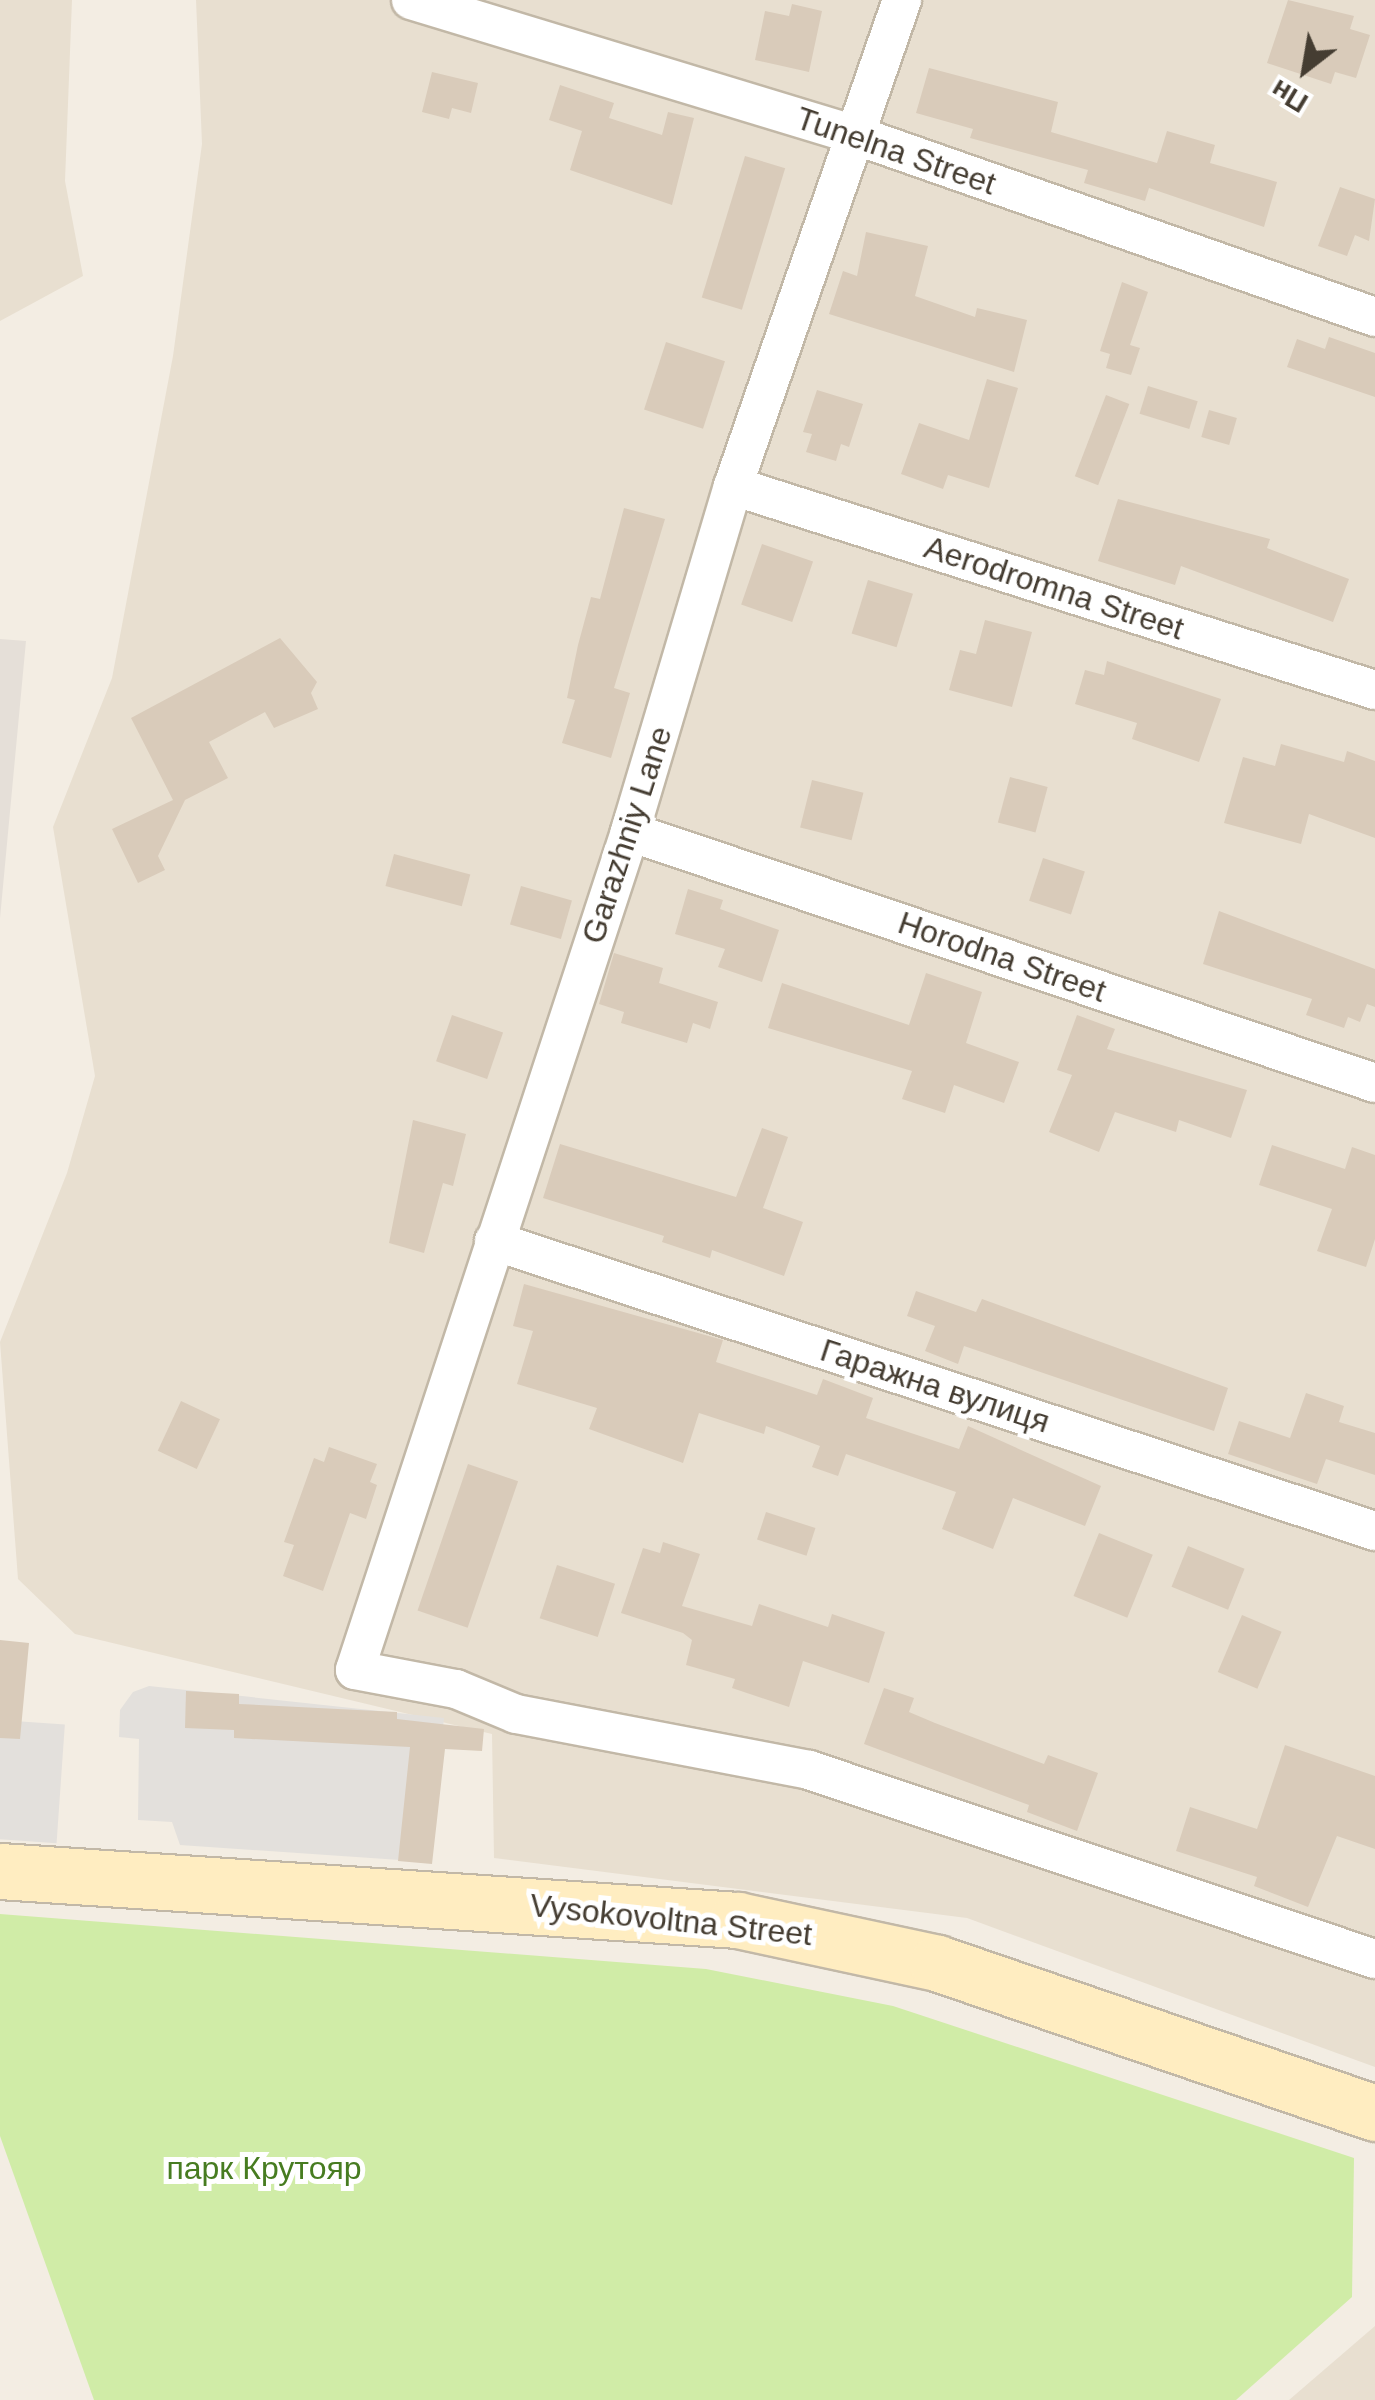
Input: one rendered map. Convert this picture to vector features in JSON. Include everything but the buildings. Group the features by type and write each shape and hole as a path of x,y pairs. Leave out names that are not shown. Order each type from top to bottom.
{"main road":[{"name":"Vysokovoltna Street","path":"0,1871 736,1920 937,1963 1375,2114"}],"street":[{"name":"Tunelna Street","path":"411,0 854,135 1375,317"},
{"name":"Garazhniy Lane","path":"902,0 734,486 630,832 355,1670 456,1688 516,1714 809,1770 1375,1959"},
{"name":"Aerodromna Street","path":"734,486 1375,690"},
{"name":"Horodna Street","path":"630,832 1375,1083"},
{"name":"Гаражна вулиця","path":"494,1241 1375,1531"}],"shaded area":[{"path":"0,0 72,0 65,181 83,276 0,321"},
{"path":"196,0 1375,0 1375,2067 967,1918 494,1858 492,1734 75,1634 18,1579 0,1342 67,1173 95,1076 53,827 112,678 173,356 202,144"},
{"path":"0,639 26,641 0,918"},
{"path":"149,1686 444,1718 429,1862 180,1845 172,1822 138,1820 139,1739 119,1737 120,1710 133,1692"},
{"path":"0,1720 65,1725 57,1843 0,1839"},
{"path":"1375,2326 1375,2400 1289,2400"}],"green space":[{"name":"парк Крутояр","path":"0,1914 706,1969 893,2006 1354,2158 1352,2297 1236,2400 94,2400 0,2136"}]}
